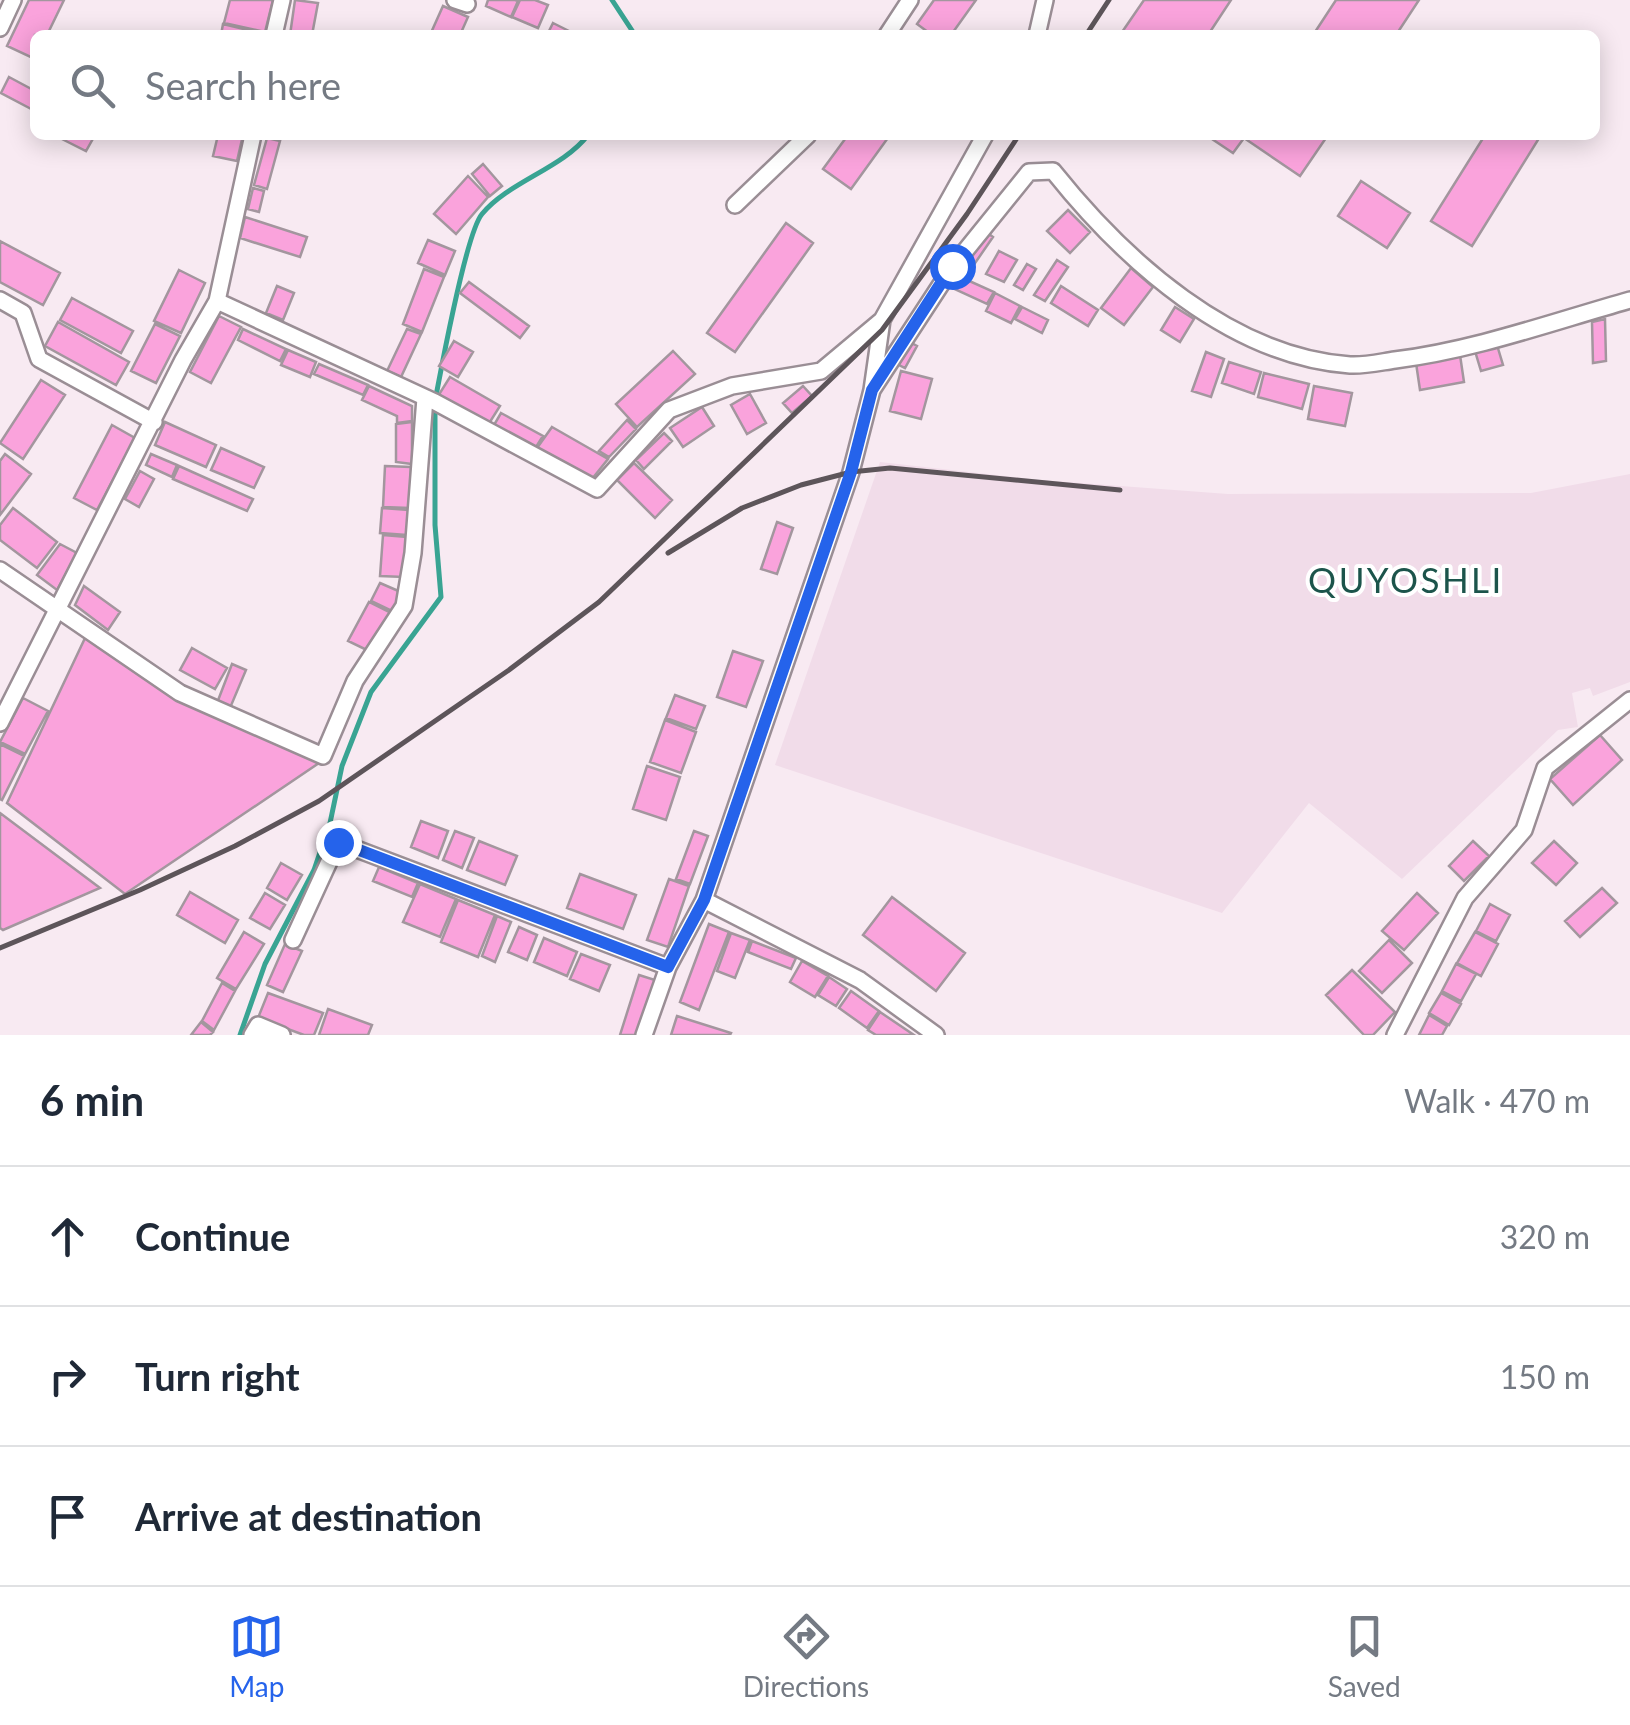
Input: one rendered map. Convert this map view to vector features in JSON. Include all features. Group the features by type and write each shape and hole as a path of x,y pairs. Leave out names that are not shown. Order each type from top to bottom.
{"street":[{"path":"0,28 13,0"},
{"path":"275,30 282,0"},
{"path":"889,30 910,0"},
{"path":"1038,30 1046,0"},
{"path":"0,723 183,360 217,301 252,140"},
{"path":"735,205 803,140"},
{"path":"644,1035 668,967 704,900 851,472 872,390 882,320 981,140"},
{"path":"872,390 952,266 1029,172 1053,171 1093,222 1176,294 1271,349 1351,365 1447,354 1630,300"},
{"path":"0,300 23,313 38,359 154,422"},
{"path":"217,301 425,398 598,489 669,410 732,386 820,371 882,320"},
{"path":"0,570 180,693 323,756 355,680 404,606 413,553 425,398"},
{"path":"1394,1035 1465,898 1524,830 1546,768 1630,700"},
{"path":"293,940 338,842 668,967"},
{"path":"704,900 860,980 936,1035"},
{"path":"252,1035 258,1025 282,1035"}],"shaded area":[{"path":"880,462 1040,480 1228,494 1531,493 1630,474 1630,682 1593,696 1590,688 1572,693 1578,727 1558,730 1402,879 1309,803 1222,913 775,765"}],"building":[{"path":"29,0 64,0 49,30 30,30 30,57 7,46"},
{"path":"230,0 273,0 266,30 224,23"},
{"path":"295,0 318,3 313,30 291,30"},
{"path":"488,0 518,1 511,17 486,6"},
{"path":"520,0 548,5 538,28 512,17"},
{"path":"934,0 976,0 955,30 925,30 917,24"},
{"path":"1144,0 1231,0 1211,30 1123,30"},
{"path":"1336,0 1419,0 1399,30 1316,30"},
{"path":"443,6 468,17 462,30 432,30"},
{"path":"223,24 248,30 222,30"},
{"path":"9,77 30,88 30,108 1,93"},
{"path":"64,140 92,140 86,151"},
{"path":"217,140 242,140 237,161 213,156"},
{"path":"266,140 280,141 267,189 254,185"},
{"path":"844,140 886,140 851,189 823,169"},
{"path":"1214,140 1243,140 1233,153"},
{"path":"1247,140 1325,140 1300,176"},
{"path":"1482,140 1538,140 1472,246 1431,221"},
{"path":"483,164 502,186 490,196 472,174"},
{"path":"468,176 488,197 456,234 434,214"},
{"path":"1361,181 1410,213 1387,248 1338,216"},
{"path":"253,188 264,191 259,212 248,209"},
{"path":"1068,210 1090,232 1070,253 1047,231"},
{"path":"245,217 307,237 300,257 240,238"},
{"path":"786,223 813,243 735,352 707,333"},
{"path":"985,231 993,237 973,266 964,261"},
{"path":"428,240 455,251 445,275 418,263"},
{"path":"0,241 60,273 43,305 0,282"},
{"path":"999,251 1017,260 1004,282 986,274"},
{"path":"1057,260 1068,267 1045,301 1034,295"},
{"path":"1027,264 1036,269 1023,290 1014,285"},
{"path":"1131,268 1153,287 1124,325 1101,308"},
{"path":"424,269 444,277 422,332 403,324"},
{"path":"179,270 205,283 181,333 154,321"},
{"path":"956,275 994,292 987,304 950,287"},
{"path":"469,282 529,326 520,338 460,293"},
{"path":"277,286 294,293 283,320 266,313"},
{"path":"1061,286 1098,310 1088,326 1051,303"},
{"path":"995,293 1020,306 1011,323 986,311"},
{"path":"72,298 133,331 121,353 60,320"},
{"path":"1022,307 1048,320 1042,333 1015,319"},
{"path":"1175,307 1194,319 1180,342 1161,330"},
{"path":"219,316 241,327 211,383 190,372"},
{"path":"1605,319 1606,361 1593,363 1592,322"},
{"path":"58,322 129,362 116,385 45,346"},
{"path":"155,324 180,336 156,383 131,371"},
{"path":"243,329 286,349 280,361 238,340"},
{"path":"407,329 421,334 401,377 387,371"},
{"path":"906,340 917,346 905,368 895,363"},
{"path":"454,341 473,352 458,377 439,366"},
{"path":"1497,345 1503,365 1481,371 1475,351"},
{"path":"288,350 316,362 310,377 281,365"},
{"path":"673,351 695,374 637,427 616,404"},
{"path":"1206,352 1224,359 1211,397 1192,391"},
{"path":"1460,355 1464,382 1420,390 1416,363"},
{"path":"1229,362 1261,372 1254,394 1222,383"},
{"path":"319,364 368,385 363,395 314,374"},
{"path":"901,371 932,379 921,419 890,411"},
{"path":"1264,373 1309,384 1302,409 1258,397"},
{"path":"450,377 500,406 488,425 438,396"},
{"path":"41,380 65,395 23,459 0,443"},
{"path":"369,386 412,406 412,421 397,423 397,416 362,400"},
{"path":"803,386 812,396 792,413 783,403"},
{"path":"1314,386 1352,393 1345,426 1308,419"},
{"path":"750,394 766,423 747,434 731,405"},
{"path":"702,407 714,426 683,447 670,428"},
{"path":"501,413 543,436 536,447 494,425"},
{"path":"627,420 636,429 609,457 599,451"},
{"path":"165,422 216,445 206,467 155,445"},
{"path":"412,422 412,464 396,462 396,424"},
{"path":"112,425 135,438 97,510 74,498"},
{"path":"552,427 608,459 592,479 537,448"},
{"path":"664,433 672,441 644,469 636,460"},
{"path":"221,448 264,467 254,488 211,470"},
{"path":"5,454 31,474 0,515 0,461"},
{"path":"151,454 177,465 172,477 146,465"},
{"path":"634,463 672,500 655,518 617,480"},
{"path":"179,466 253,499 247,511 173,479"},
{"path":"385,466 411,467 410,508 383,507"},
{"path":"140,471 154,479 139,507 125,499"},
{"path":"13,508 57,542 37,568 0,540 0,525"},
{"path":"382,508 409,510 407,535 380,533"},
{"path":"777,522 793,528 777,574 761,569"},
{"path":"383,535 407,537 404,577 380,576"},
{"path":"60,544 77,553 57,590 37,575"},
{"path":"380,583 403,593 394,612 371,601"},
{"path":"84,586 120,612 108,630 75,605"},
{"path":"369,602 393,614 371,652 348,641"},
{"path":"86,636 322,761 125,894 7,803"},
{"path":"192,648 227,668 215,689 180,670"},
{"path":"733,651 763,661 746,707 717,697"},
{"path":"232,664 246,670 230,708 217,703"},
{"path":"675,695 705,706 696,729 666,718"},
{"path":"23,698 48,711 25,754 0,742"},
{"path":"665,720 696,732 681,773 650,762"},
{"path":"1600,735 1622,760 1573,805 1550,779"},
{"path":"0,744 24,756 2,800 0,799"},
{"path":"647,766 680,777 666,820 633,809"},
{"path":"0,813 100,888 0,928"},
{"path":"421,821 448,831 438,858 411,847"},
{"path":"455,831 474,838 462,868 443,860"},
{"path":"694,831 708,836 690,884 676,879"},
{"path":"479,841 517,856 505,885 467,870"},
{"path":"1473,841 1489,856 1464,881 1449,866"},
{"path":"1554,841 1577,863 1556,885 1532,863"},
{"path":"281,863 302,875 287,900 267,888"},
{"path":"379,867 418,883 412,897 373,881"},
{"path":"580,874 636,895 623,929 567,908"},
{"path":"669,879 689,886 668,947 647,940"},
{"path":"420,884 456,899 440,937 403,922"},
{"path":"1602,888 1617,903 1580,937 1565,921"},
{"path":"190,892 238,920 225,943 177,915"},
{"path":"265,893 285,905 270,929 250,918"},
{"path":"1417,893 1438,913 1404,950 1382,931"},
{"path":"892,897 965,953 936,991 863,935"},
{"path":"458,900 495,915 478,957 441,942"},
{"path":"1490,904 1510,915 1496,941 1476,931"},
{"path":"497,916 511,922 495,962 482,956"},
{"path":"709,924 729,932 699,1010 680,1002"},
{"path":"519,927 537,935 527,960 508,952"},
{"path":"244,932 264,944 236,989 217,978"},
{"path":"1475,932 1498,944 1481,976 1457,963"},
{"path":"731,933 750,940 735,978 717,971"},
{"path":"544,938 577,952 567,976 534,962"},
{"path":"1389,940 1412,963 1382,993 1359,971"},
{"path":"752,941 796,958 791,969 748,952"},
{"path":"285,944 302,951 283,992 267,985"},
{"path":"581,954 610,965 599,991 570,979"},
{"path":"802,961 828,976 815,997 790,982"},
{"path":"1456,964 1476,974 1461,1001 1442,991"},
{"path":"1352,970 1395,1012 1373,1035 1364,1035 1326,995"},
{"path":"639,975 655,980 638,1035 620,1035"},
{"path":"829,977 847,989 836,1006 818,995"},
{"path":"222,983 235,991 214,1030 202,1021"},
{"path":"851,991 879,1011 867,1028 839,1008"},
{"path":"268,993 323,1013 314,1035 258,1018"},
{"path":"1441,993 1461,1004 1449,1025 1429,1013"},
{"path":"328,1009 372,1025 368,1035 319,1035"},
{"path":"880,1012 914,1035 876,1035 868,1030"},
{"path":"1429,1015 1447,1026 1442,1035 1419,1035"},
{"path":"677,1016 731,1033 671,1035"},
{"path":"201,1022 213,1032 191,1035"}],"waterway":[{"path":"612,0 632,30"},
{"path":"436,396 462,272 482,214 583,140"},
{"path":"240,1035 265,964 314,870 330,823 342,766 371,692 441,597 435,525 435,407"}],"railway":[{"path":"1089,30 1109,0"},
{"path":"0,948 140,890 319,801 509,670 599,602 882,330 1016,140"},
{"path":"668,553 742,508 801,485 851,472 890,468 1120,490"}],"district":[{"name":"QUYOSHLI","path":"1406,581"}],"route":[{"path":"338,842 668,967 704,900 851,472 872,390 952,266"}]}
